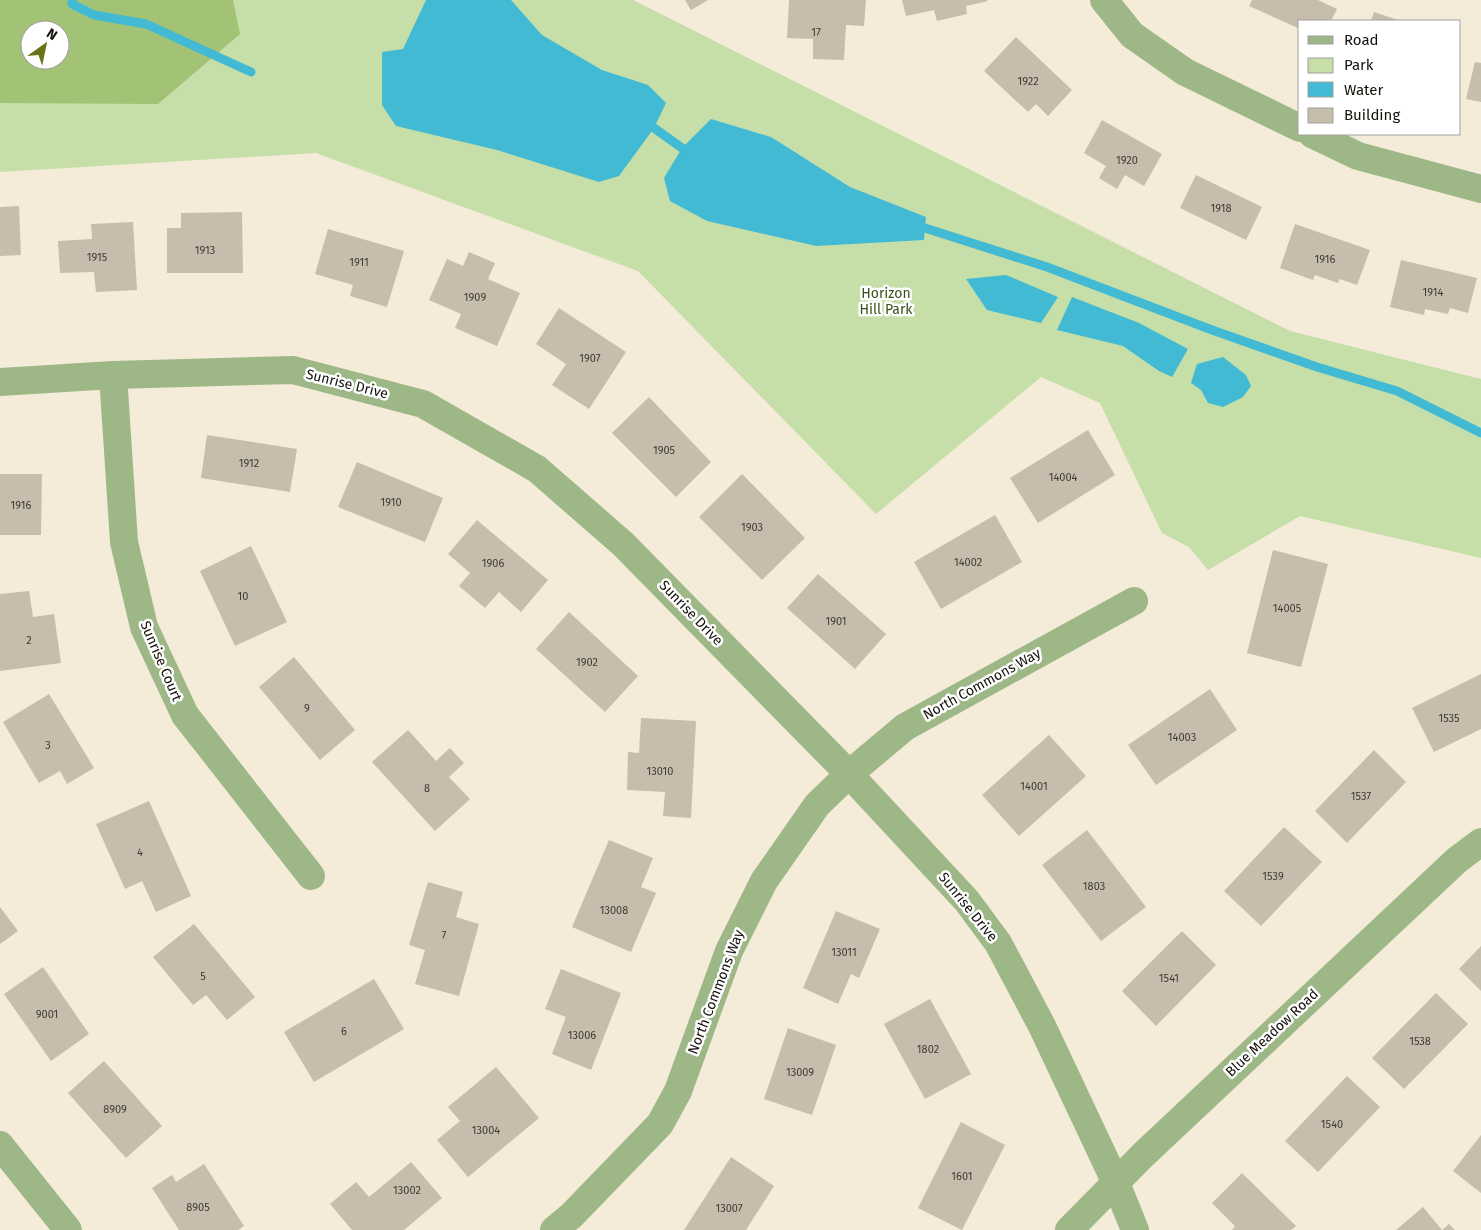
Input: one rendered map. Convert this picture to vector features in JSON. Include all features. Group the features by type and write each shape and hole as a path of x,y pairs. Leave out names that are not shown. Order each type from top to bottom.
{"street":[{"path":"1104,0 1132,35 1185,72 1298,127"},
{"path":"1314,135 1358,156 1481,189"},
{"name":"Sunrise Drive","path":"0,382 113,375 293,370 423,404 537,469 623,544 849,774 967,901 998,943 1042,1026 1116,1182 1135,1230"},
{"name":"Sunrise Court","path":"113,375 124,542 144,627 184,715 311,876"},
{"name":"North Commons Way","path":"554,1230 572,1216 660,1124 678,1092 729,951 764,881 817,805 849,774 905,727 1134,601"},
{"name":"Blue Meadow Road","path":"1069,1230 1150,1148 1450,867 1481,842"},
{"path":"1,1149 68,1230"}],"green space":[{"name":"Horizon Hill Park","path":"0,0 633,0 1290,331 1481,379 1481,558 1300,516 1208,570 1189,547 1162,533 1100,403 1041,377 876,514 638,271 316,153 0,172"},
{"path":"0,0 233,0 240,34 158,104 0,103"}],"water":[{"path":"426,0 511,0 542,35 602,70 648,85 666,103 654,128 619,176 599,182 497,150 396,126 382,105 382,52 403,49"},
{"path":"711,119 771,137 850,187 926,217 924,240 816,246 707,221 670,201 664,178 682,148"},
{"path":"1006,275 1058,297 1041,323 987,310 966,279"},
{"path":"1072,297 1139,323 1188,349 1172,377 1159,371 1123,346 1057,330"},
{"path":"1223,357 1246,375 1251,386 1243,397 1223,407 1208,403 1201,390 1191,383 1197,364"}],"building":[{"path":"685,0 708,0 691,10"},
{"path":"789,0 866,0 864,26 846,25 844,60 813,59 813,39 787,38"},
{"path":"902,0 988,1 966,6 967,14 937,21 934,10 906,16"},
{"path":"1252,0 1318,0 1337,9 1332,20 1298,20 1298,28 1249,6"},
{"path":"1374,12 1398,20 1371,20"},
{"path":"1016,37 1072,90 1048,116 1036,104 1028,112 984,71"},
{"path":"1475,62 1481,63 1481,102 1466,99"},
{"path":"1102,120 1162,154 1144,186 1125,175 1117,189 1099,178 1106,166 1084,153"},
{"path":"1196,175 1262,207 1246,240 1180,208"},
{"path":"19,206 21,255 0,256 0,207"},
{"path":"242,212 243,273 167,273 167,228 181,228 181,213"},
{"path":"133,222 137,290 96,292 94,272 60,273 58,241 92,239 91,224"},
{"path":"1295,224 1370,250 1357,285 1340,279 1338,283 1315,275 1313,280 1280,268"},
{"path":"328,229 404,251 387,307 350,296 353,285 315,274"},
{"path":"469,252 495,263 488,279 520,293 497,346 455,328 461,314 429,300 447,259 463,266"},
{"path":"1401,260 1477,278 1468,313 1450,308 1448,314 1425,309 1424,315 1390,307"},
{"path":"559,308 626,352 589,409 552,385 566,364 536,344"},
{"path":"649,397 711,462 676,497 612,433"},
{"path":"1088,430 1115,475 1038,523 1010,478"},
{"path":"207,435 297,449 290,492 201,478"},
{"path":"357,462 443,498 425,542 338,507"},
{"path":"0,474 42,474 41,535 0,535"},
{"path":"742,474 805,538 762,580 699,517"},
{"path":"995,515 1022,562 941,609 914,562"},
{"path":"477,520 548,580 521,612 499,592 485,608 459,586 470,573 448,554"},
{"path":"251,546 287,622 235,646 200,571"},
{"path":"1273,550 1328,564 1301,667 1247,653"},
{"path":"818,574 886,634 855,669 787,608"},
{"path":"29,591 33,617 54,614 61,663 0,671 0,594"},
{"path":"569,612 638,676 605,712 536,649"},
{"path":"294,657 355,730 320,760 259,687"},
{"path":"1481,674 1481,729 1434,752 1412,708"},
{"path":"1210,689 1237,730 1156,785 1128,745"},
{"path":"49,694 94,768 67,784 60,771 39,783 3,722"},
{"path":"641,718 696,721 691,818 663,816 665,792 627,790 628,752 639,753"},
{"path":"408,730 436,761 450,748 464,763 449,777 470,799 435,831 372,762"},
{"path":"1049,735 1086,776 1019,836 982,795"},
{"path":"1374,750 1406,782 1347,843 1315,811"},
{"path":"149,801 191,896 156,912 142,881 125,889 96,824"},
{"path":"1284,827 1322,862 1261,926 1224,891"},
{"path":"1087,830 1146,907 1101,941 1042,865"},
{"path":"609,840 653,858 641,887 656,893 631,952 572,927"},
{"path":"428,882 463,892 456,917 479,924 459,996 415,984 425,950 409,945"},
{"path":"0,907 18,931 0,944"},
{"path":"836,911 880,929 859,978 851,974 838,1004 803,988"},
{"path":"194,924 255,997 227,1020 206,995 193,1005 153,957"},
{"path":"1182,931 1216,965 1156,1026 1122,991"},
{"path":"1481,946 1481,991 1459,969"},
{"path":"43,967 89,1034 51,1061 4,994"},
{"path":"561,969 621,993 591,1070 552,1054 566,1017 545,1009"},
{"path":"374,979 404,1029 314,1082 284,1032"},
{"path":"1436,993 1468,1024 1404,1089 1372,1058"},
{"path":"930,999 971,1074 925,1099 884,1024"},
{"path":"788,1028 836,1045 812,1115 764,1099"},
{"path":"104,1061 162,1126 126,1158 68,1093"},
{"path":"496,1067 539,1118 468,1177 437,1140 460,1121 448,1107"},
{"path":"1347,1076 1380,1107 1318,1172 1285,1141"},
{"path":"961,1122 1005,1145 962,1230 918,1208"},
{"path":"1481,1135 1481,1193 1453,1171"},
{"path":"731,1157 774,1186 746,1230 684,1230"},
{"path":"411,1162 442,1198 404,1230 352,1230 330,1204 356,1182 369,1197"},
{"path":"204,1164 244,1226 238,1230 179,1230 152,1188 172,1175 176,1182"},
{"path":"1242,1173 1296,1226 1291,1230 1232,1230 1235,1226 1212,1203"},
{"path":"1423,1207 1442,1230 1396,1230"},
{"path":"1449,1224 1455,1230 1442,1230"}],"waterway":[{"path":"72,0 72,4 94,15 146,24 251,72"},
{"path":"654,128 682,148"},
{"path":"925,228 1047,267 1212,330 1317,367 1397,391 1481,433"}]}
